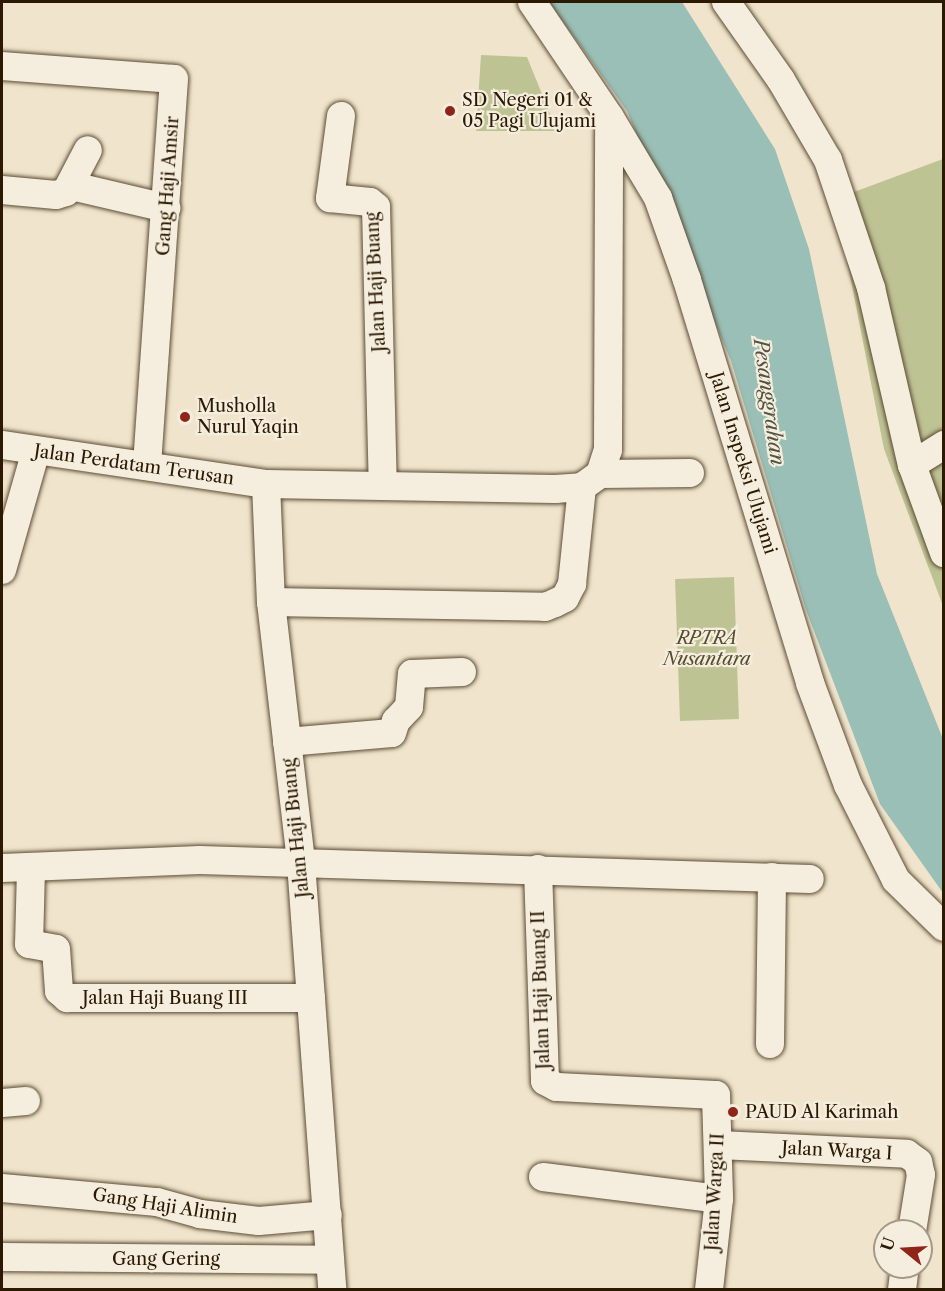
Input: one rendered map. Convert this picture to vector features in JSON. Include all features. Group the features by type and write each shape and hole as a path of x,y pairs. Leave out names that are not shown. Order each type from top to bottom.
{"street":[{"name":"Jalan Inspeksi Ulujami","path":"532,2 609,116 658,198 687,280 810,682 848,785 896,880 944,927"},
{"path":"726,2 781,80 828,160 871,288 912,465 944,553"},
{"name":"Gang Haji Amsir","path":"2,66 174,79 147,466"},
{"name":"Jalan Haji Buang","path":"341,116 330,198 370,202 376,207 383,486"},
{"path":"272,602 545,607 565,598 572,585 591,481 608,450 609,116"},
{"path":"2,190 56,195 72,186 88,150"},
{"path":"72,186 166,208"},
{"name":"Jalan Perdatam Terusan","path":"2,445 266,484"},
{"path":"912,465 944,445"},
{"path":"2,570 36,451"},
{"path":"266,484 383,486 591,481 690,473"},
{"name":"Jalan Haji Buang","path":"266,484 272,602 301,863 332,1290"},
{"path":"287,742 392,733 396,721 410,707 412,674 462,672"},
{"path":"2,868 31,869 69,862 200,860 810,879"},
{"name":"Jalan Haji Buang III","path":"31,869 29,944 56,949 62,996 311,998"},
{"name":"Jalan Haji Buang II","path":"538,869 545,1081 557,1087 716,1095"},
{"path":"770,1044 772,877"},
{"name":"Jalan Warga II","path":"709,1290 719,1199 716,1095"},
{"name":"Jalan Warga I","path":"719,1145 907,1154 918,1162 921,1175 914,1219"},
{"path":"543,1177 719,1199"},
{"name":"Gang Haji Alimin","path":"2,1188 157,1202 200,1214 259,1221 328,1215"},
{"name":"Gang Gering","path":"2,1257 330,1260"}],"green space":[{"path":"481,55 527,57 557,131 476,131"},
{"path":"943,159 943,606 884,449 835,199"},
{"name":"RPTRA Nusantara","path":"734,577 739,719 680,721 675,579"}],"water":[{"name":"Pesanggrahan","path":"549,2 682,2 775,149 809,249 877,574 943,739 943,893 880,804 806,610 731,361 627,111"}],"place":[{"name":"SD Negeri 01 & 05 Pagi Ulujami","path":"450,111"},
{"name":"Musholla Nurul Yaqin","path":"185,417"},
{"name":"PAUD Al Karimah","path":"733,1112"}]}
